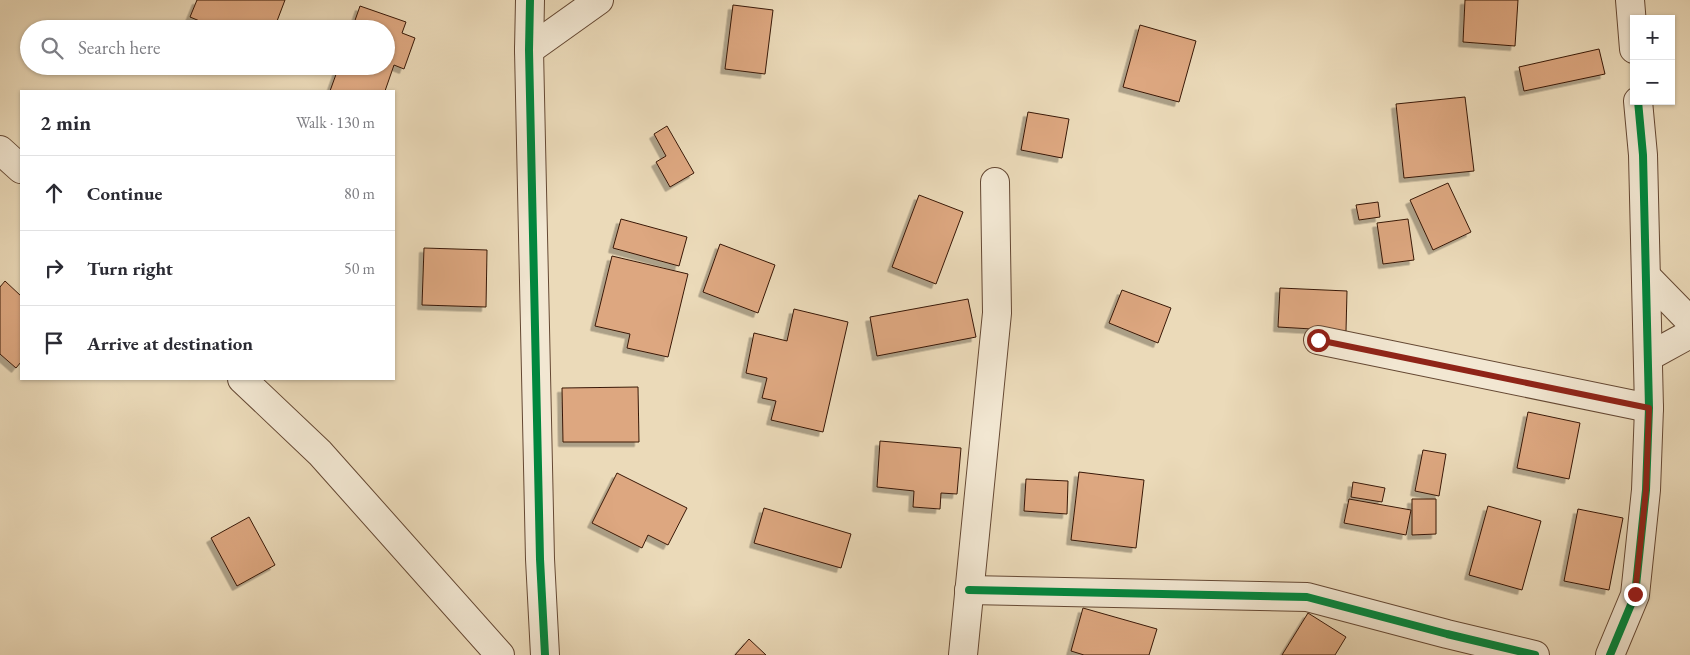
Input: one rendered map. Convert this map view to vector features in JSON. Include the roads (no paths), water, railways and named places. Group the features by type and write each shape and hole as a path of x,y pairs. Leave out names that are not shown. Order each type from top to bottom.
{"street":[{"path":"530,0 529,50 540,559 545,655"},
{"path":"529,50 599,0"},
{"path":"1630,0 1631,15"},
{"path":"1610,655 1635,594 1646,490 1649,408 1648,356 1643,155 1638,105"},
{"path":"0,150 20,169"},
{"path":"963,655 997,313 995,182"},
{"path":"1646,276 1690,321"},
{"path":"1648,356 1690,334"},
{"path":"1318,340 1649,408"},
{"path":"243,380 320,453 500,655"},
{"path":"969,590 1307,597 1535,655"}]}
